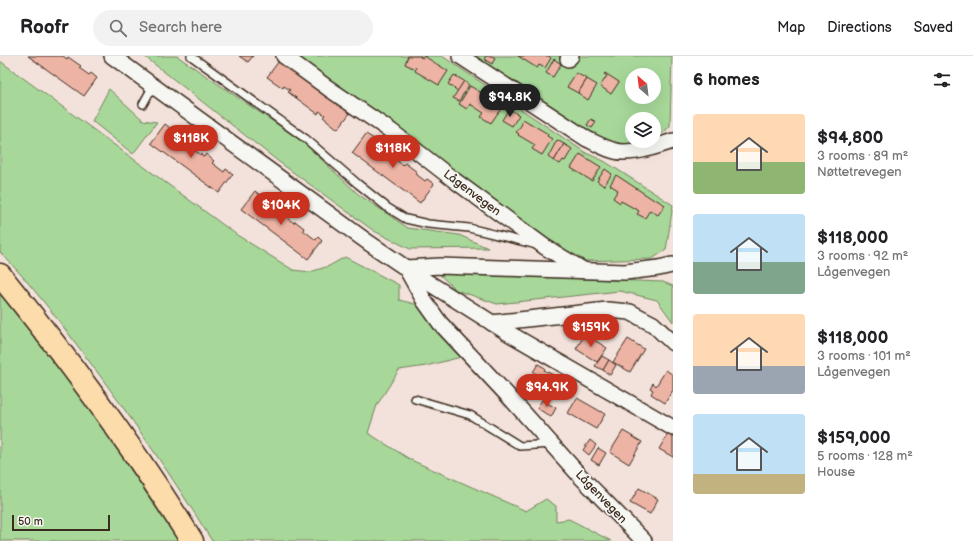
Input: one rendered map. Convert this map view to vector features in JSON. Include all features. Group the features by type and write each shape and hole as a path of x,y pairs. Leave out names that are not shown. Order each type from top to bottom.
{"highway":[{"path":"0,275 62,352 107,414 151,477 192,541"}],"street":[{"name":"Lågenvegen","path":"112,56 363,239 406,268 425,302 440,323 612,510 644,541"},
{"name":"Lågenvegen","path":"284,56 391,131 454,180 545,247 584,270"},
{"path":"460,56 587,139 606,148 622,152 658,146 673,141"},
{"name":"Lågenvegen","path":"406,268 440,266 625,272 673,265"},
{"path":"406,268 492,323 673,428"},
{"path":"492,323 607,310 630,312 654,324 673,343"}],"lane":[{"path":"191,56 306,139 388,208 406,219 428,224 469,228 528,244 545,247"},
{"path":"143,104 153,86"},
{"path":"415,399 470,415 520,446 552,444"}],"green space":[{"path":"144,56 177,56 303,142 358,194 408,228 459,235 488,248 410,249 374,231 279,162"},
{"path":"296,56 442,56 586,153 604,161 673,205 666,250 652,259 581,261 481,195"},
{"path":"472,56 672,56 670,126 661,134 661,112 625,112 625,144 621,144 600,138"},
{"path":"0,61 237,235 293,270 310,272 329,266 345,257 399,285 399,300 419,305 465,356 426,366 399,370 377,405 368,433 411,460 526,511 546,499 556,506 556,521 569,519 611,541 212,541 166,469 100,376 43,301 0,252"},
{"path":"109,89 143,120 157,122 133,154 92,121"},
{"path":"438,273 663,282 673,286 673,322 657,300 620,291 497,304 456,290"},
{"path":"0,292 36,336 92,411 178,541 0,541"}],"building":[{"path":"28,56 63,56 67,59 68,57 81,66 79,68 89,75 91,73 97,78 84,96"},
{"path":"239,56 253,56 248,62"},
{"path":"408,56 421,56 420,57 423,58 424,56 448,71 439,85 415,71 416,68 405,64"},
{"path":"486,56 492,56 495,58 492,64 484,59"},
{"path":"518,56 549,56 551,58 545,68 539,65 537,68"},
{"path":"554,59 561,64 553,77 546,73"},
{"path":"279,61 350,113 338,129 323,117 325,115 319,111 318,114 288,92 290,90 284,86 283,88 267,77"},
{"path":"576,73 587,79 578,93 567,87"},
{"path":"605,73 619,82 611,94 600,86 607,76 604,74"},
{"path":"454,75 464,81 458,91 448,84"},
{"path":"587,79 597,85 588,100 578,93"},
{"path":"464,81 469,85 459,101 453,98"},
{"path":"470,86 497,102 502,107 491,123 481,117 484,113 470,104 467,109 459,104"},
{"path":"509,109 519,115 512,126 502,120"},
{"path":"523,119 548,134 547,136 552,139 542,155 532,149 535,145 518,135 519,134 516,132 522,124"},
{"path":"591,119 596,122 592,128 587,125"},
{"path":"165,124 170,128 168,130 182,140 183,138 192,145 190,147 204,157 206,154 214,161 212,163 224,172 226,169 233,174 219,193 151,143"},
{"path":"366,134 374,139 372,142 381,149 383,146 395,155 393,158 403,165 405,163 417,172 416,174 425,181 427,179 434,184 420,203 352,153"},
{"path":"557,140 564,144 554,161 548,157"},
{"path":"564,144 572,149 565,161 563,160 560,164 554,161"},
{"path":"580,154 601,167 592,181 571,168"},
{"path":"605,169 612,174 604,186 597,181"},
{"path":"616,175 654,200 655,199 665,205 658,215 650,210 645,218 637,214 639,211 621,201 620,203 613,198 618,190 610,185"},
{"path":"255,191 260,195 258,197 272,207 273,205 282,211 280,213 294,223 295,221 304,228 303,230 316,240 318,237 322,241 308,259 241,209"},
{"path":"585,334 607,348 597,362 576,349"},
{"path":"628,339 644,349 630,372 613,362"},
{"path":"602,356 609,360 603,370 595,366"},
{"path":"609,360 616,365 610,375 603,370"},
{"path":"538,364 545,368 544,370 566,382 557,397 534,384 539,376 533,372"},
{"path":"666,370 673,375 673,390 665,403 651,394 653,390 650,388 653,383 656,386"},
{"path":"577,398 605,414 596,429 568,413"},
{"path":"542,400 556,408 551,417 537,408"},
{"path":"623,431 642,442 629,464 610,452"},
{"path":"668,434 673,437 673,457 659,449"},
{"path":"590,440 596,445 589,455 583,450"},
{"path":"598,448 606,453 599,465 591,460"},
{"path":"639,488 658,499 650,514 630,503"}]}
